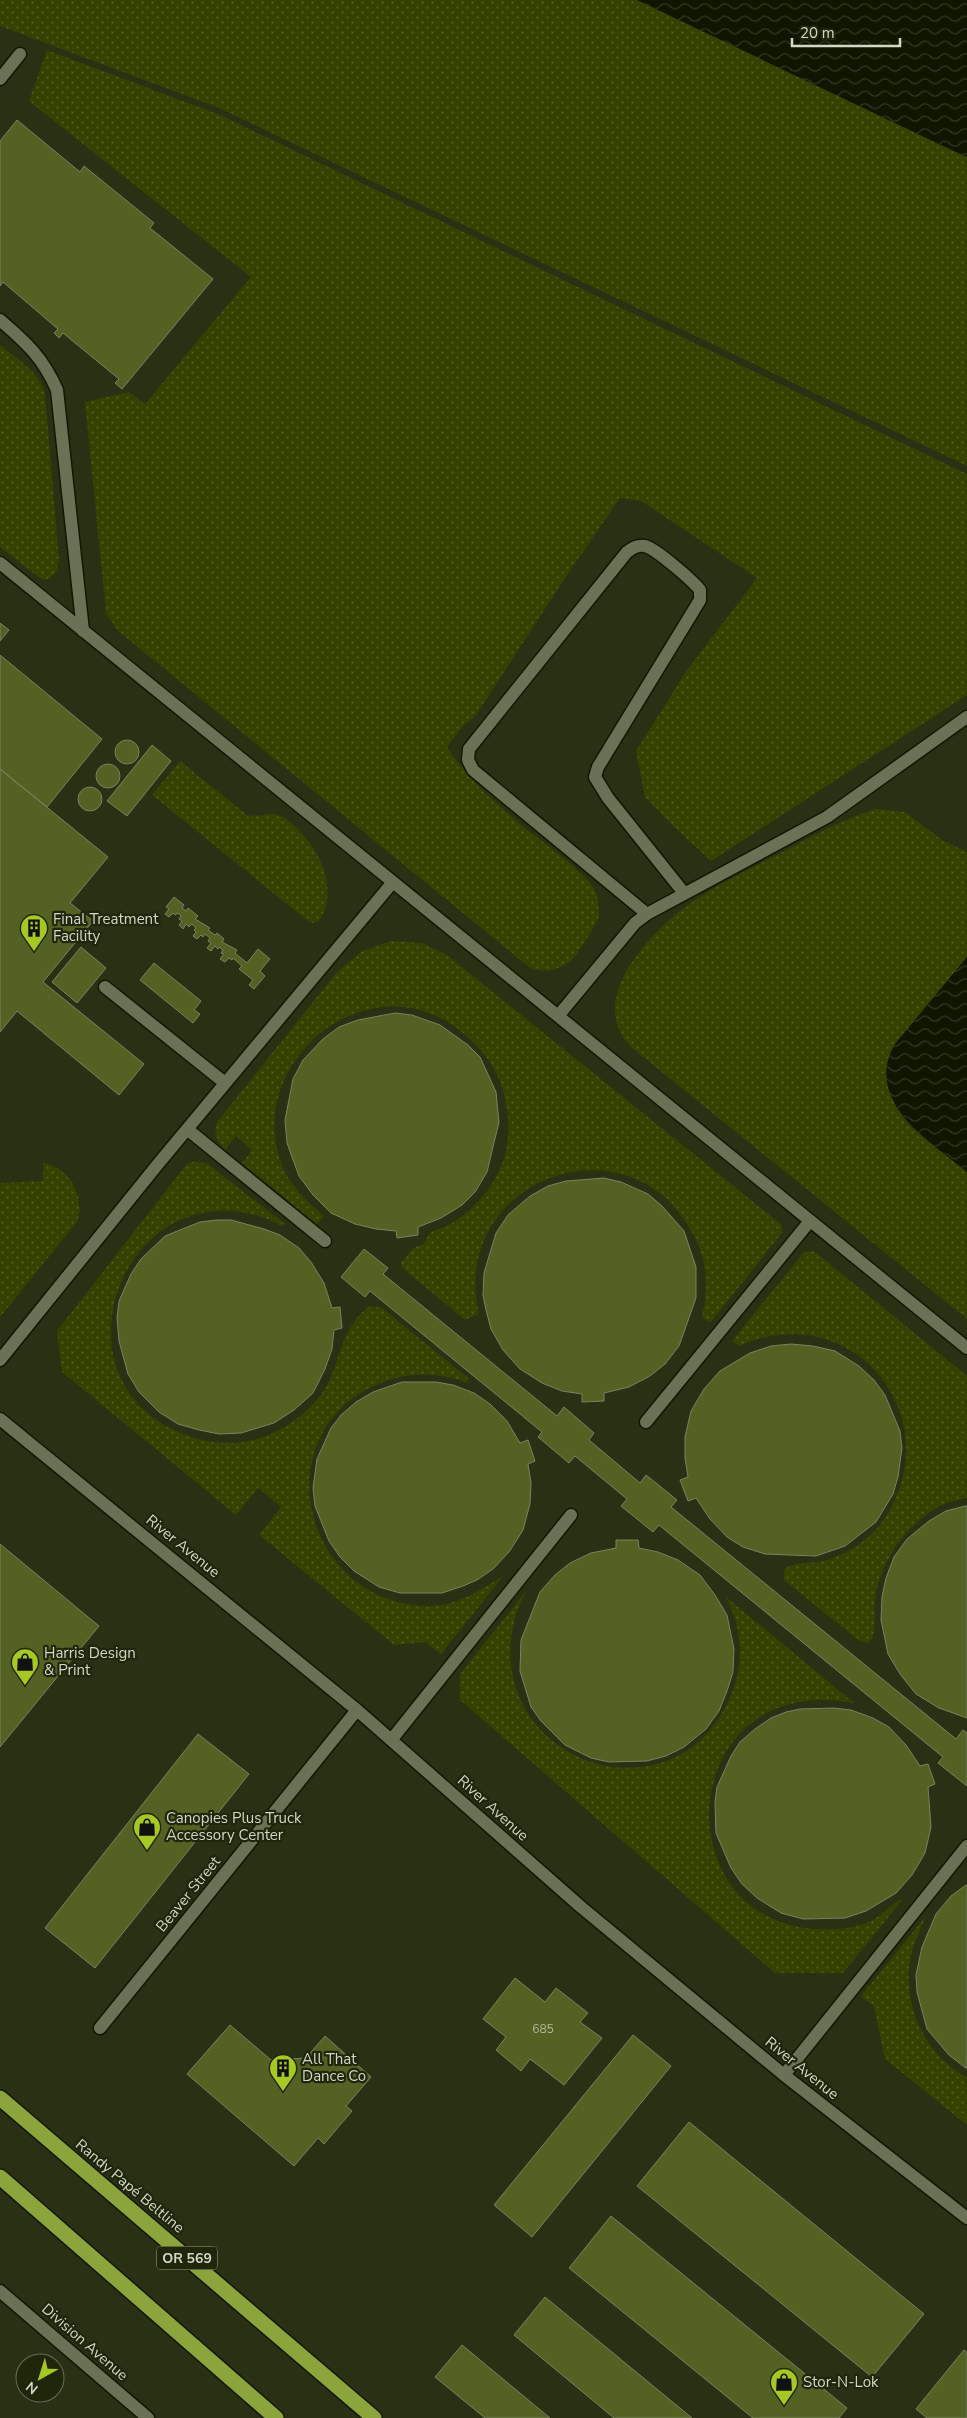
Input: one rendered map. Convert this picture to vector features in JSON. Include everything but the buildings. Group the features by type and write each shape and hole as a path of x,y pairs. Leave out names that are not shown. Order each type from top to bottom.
{"highway":[{"name":"Randy Papé Beltline","path":"0,2098 374,2418"},
{"path":"0,2177 276,2418"}],"street":[{"path":"0,79 20,54"},
{"path":"0,320 34,350 48,369 57,390 83,631"},
{"path":"647,914 473,770 468,760 469,750 475,742 627,552 637,546 647,546 692,581 700,590 700,600 598,767 595,777 608,798 684,893"},
{"path":"0,563 967,1348"},
{"path":"558,1016 635,923 647,914 827,817 967,717"},
{"path":"0,1360 187,1128 393,882"},
{"path":"105,988 225,1083"},
{"path":"187,1128 324,1240"},
{"path":"646,1422 810,1220"},
{"name":"River Avenue","path":"0,1419 358,1710 581,1907 784,2074 967,2218"},
{"path":"392,1740 570,1515"},
{"name":"Beaver Street","path":"100,2028 358,1710"},
{"path":"784,2074 967,1846"},
{"name":"Division Avenue","path":"0,2291 148,2418"}],"green space":[{"path":"0,0 637,0 967,157 967,466 219,108 0,26"},
{"path":"47,50 218,114 967,474 967,695 711,861 645,797 636,751 685,673 757,578 641,501 620,498 563,581 476,715 462,727 447,747 464,770 484,791 526,829 585,877 596,893 598,919 574,958 561,967 551,970 545,971 529,967 118,631 106,613 85,402 129,392 145,404 251,277 29,101"},
{"path":"0,345 33,373 45,394 59,560 56,573 46,580 40,578 0,547"},
{"path":"180,761 247,815 273,814 281,816 304,836 321,862 326,877 328,892 326,907 319,921 313,923 308,921 152,795"},
{"path":"875,809 905,812 942,840 967,852 967,957 895,1044 889,1089 897,1109 908,1124 967,1172 967,1319 631,1047 619,1029 615,1011 617,992 625,973 651,939 680,911 741,873 826,829"},
{"path":"391,941 422,943 447,955 782,1225 782,1233 710,1323 702,1317 706,1295 704,1262 692,1232 663,1196 628,1176 589,1170 551,1178 517,1197 491,1226 477,1264 477,1315 465,1320 402,1268 401,1263 413,1248 424,1244 428,1235 456,1220 482,1198 502,1166 508,1142 508,1117 504,1093 497,1074 488,1059 458,1029 421,1010 384,1007 348,1016 317,1036 293,1064 278,1098 275,1135 286,1174 303,1197 324,1216 317,1224 242,1163 252,1150 236,1136 225,1150 222,1147 216,1134 217,1122 337,972 362,951"},
{"path":"195,1161 208,1164 285,1224 283,1226 259,1216 211,1211 170,1225 138,1253 118,1290 111,1331 118,1372 142,1408 183,1434 206,1441 217,1442 229,1443 253,1440 284,1427 315,1402 327,1386 350,1329 370,1306 382,1308 468,1378 468,1382 465,1382 442,1376 419,1375 397,1378 374,1386 343,1407 322,1434 311,1466 310,1499 319,1532 336,1561 361,1585 395,1601 414,1605 434,1606 463,1599 504,1575 441,1654 425,1642 394,1645 259,1535 281,1507 258,1488 236,1515 62,1372 57,1331 186,1165"},
{"path":"43,1163 61,1170 73,1184 79,1202 77,1222 0,1317 0,1183 43,1181"},
{"path":"814,1251 967,1376 967,1498 944,1504 926,1515 905,1534 896,1546 878,1585 874,1605 874,1633 869,1643 858,1640 784,1580 784,1570 792,1565 831,1559 864,1541 882,1522 901,1483 906,1444 898,1408 880,1376 853,1352 820,1338 781,1335 739,1346 732,1341 804,1252"},
{"path":"527,1590 516,1614 511,1665 524,1707 551,1739 587,1760 627,1768 668,1761 704,1737 731,1695 738,1670 740,1645 736,1621 726,1597 854,1703 793,1703 749,1725 721,1762 709,1807 715,1853 738,1893 777,1921 835,1929 858,1926 875,1919 903,1899 843,1973 775,1973 460,1700 460,1674"},
{"path":"926,1916 911,1956 909,1992 919,2026 928,2041 952,2067 967,2077 967,2125 885,2059 874,2006 861,1996"}],"water":[{"path":"637,0 967,0 967,157 943,146"},
{"path":"967,957 967,1172 919,1133 905,1118 894,1101 887,1083 887,1064 895,1044"}],"place":[{"name":"Final Treatment Facility","path":"34,952"},
{"name":"Harris Design & Print","path":"25,1686"},
{"name":"Canopies Plus Truck Accessory Center","path":"147,1851"},
{"name":"All That Dance Co","path":"283,2092"},
{"name":"Stor-N-Lok","path":"784,2406"}]}
